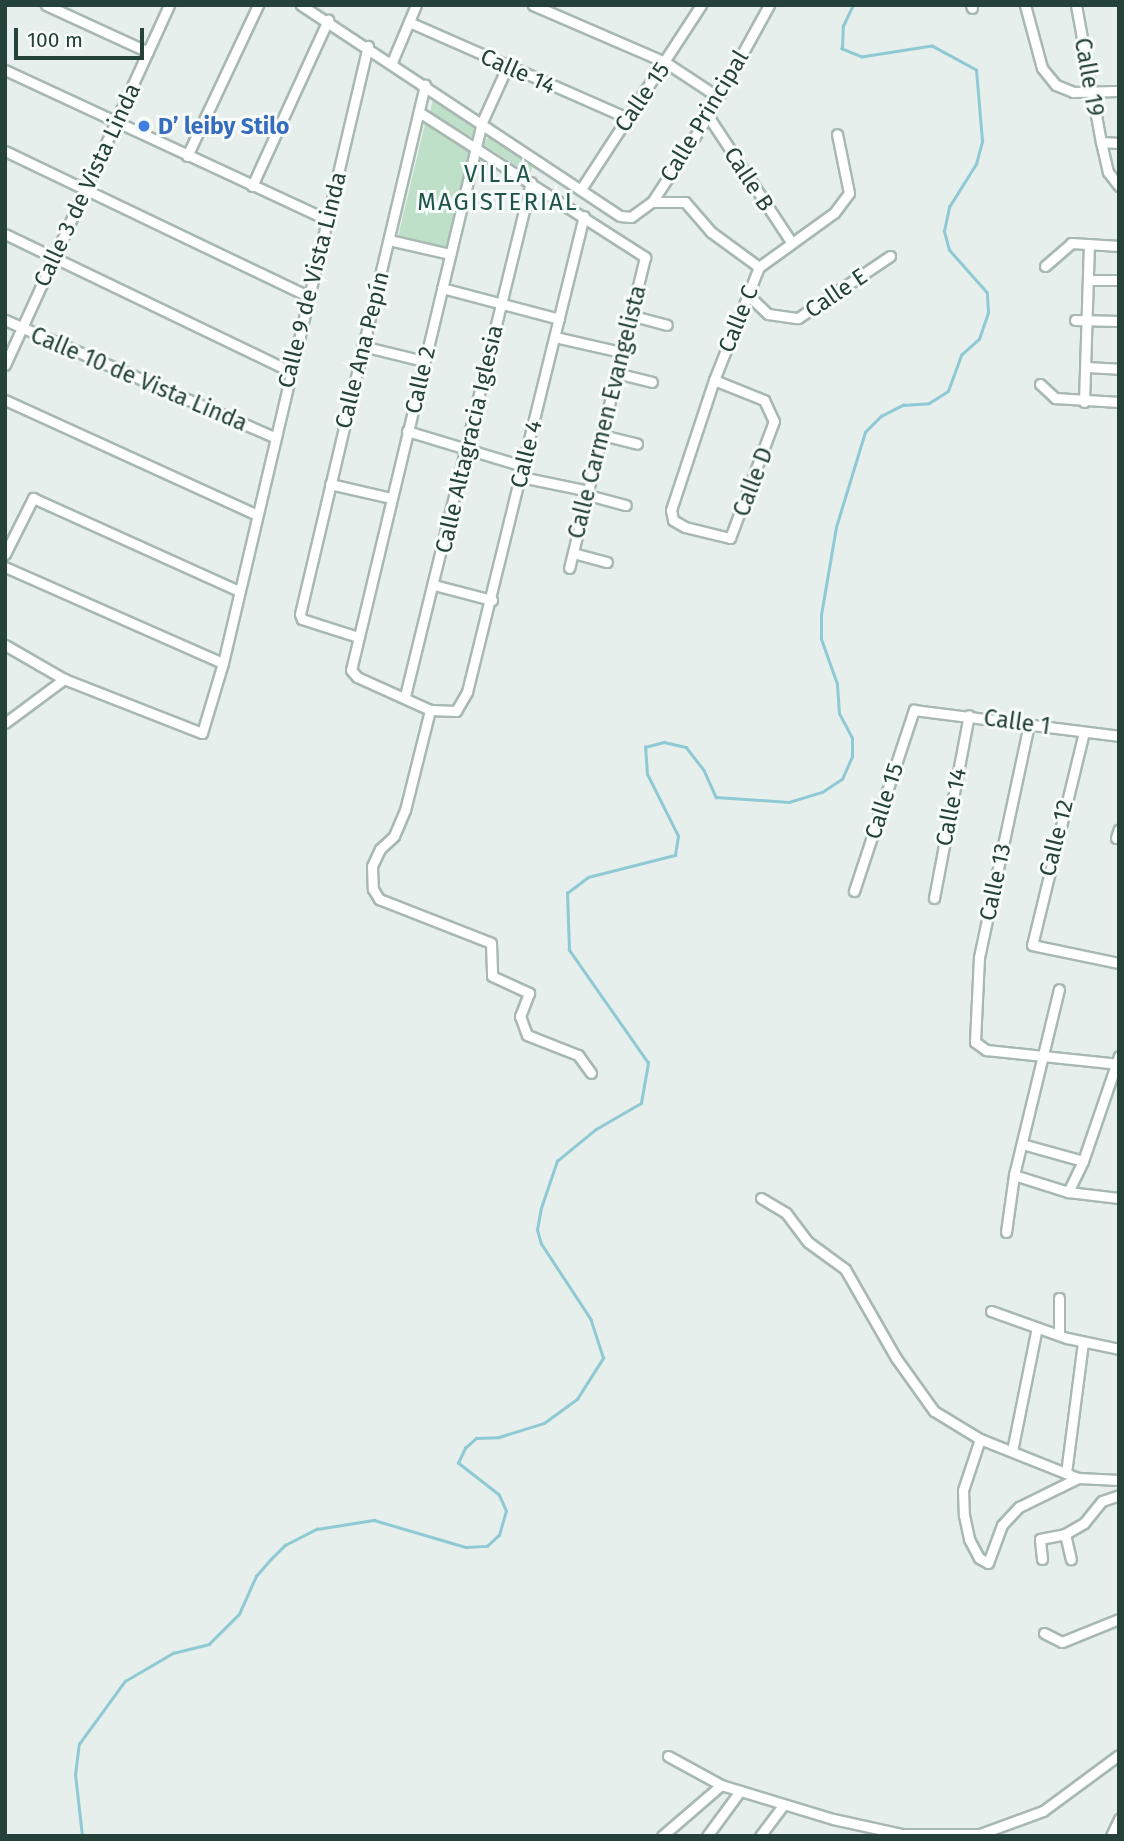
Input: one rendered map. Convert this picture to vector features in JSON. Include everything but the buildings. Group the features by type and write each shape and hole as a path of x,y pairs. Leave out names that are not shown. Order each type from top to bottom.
{"street":[{"path":"46,5 148,52"},
{"name":"Calle 3 de Vista Linda","path":"5,365 169,5"},
{"path":"187,156 258,5"},
{"path":"301,5 368,46 581,189"},
{"path":"392,62 416,5"},
{"path":"533,5 665,62 718,97"},
{"name":"Calle 15","path":"581,189 701,5"},
{"name":"Calle Principal","path":"581,189 620,216 631,217 652,202 708,116 769,5"},
{"path":"1025,5 1047,76 1063,89 1091,94 1119,91"},
{"name":"Calle 19","path":"1076,5 1108,172 1119,186"},
{"path":"252,186 328,20"},
{"name":"Calle 14","path":"409,22 628,118"},
{"name":"Calle 9 de Vista Linda","path":"64,679 197,734 205,728 223,663 368,46"},
{"name":"Calle 2","path":"405,696 352,673 358,637 475,147 482,122 507,67"},
{"path":"5,70 116,124 326,219"},
{"name":"Calle Ana Pepín","path":"358,637 302,619 300,614 425,85"},
{"path":"419,112 584,216"},
{"name":"Calle B","path":"708,116 791,242"},
{"name":"Calle C","path":"675,500 746,293 760,267 834,213 849,193 837,134"},
{"path":"1101,142 1119,143"},
{"path":"5,151 308,296"},
{"name":"Calle Altagracia Iglesia","path":"405,696 531,182"},
{"path":"652,202 685,202 711,232 760,267"},
{"name":"Calle Carmen Evangelista","path":"569,568 645,257 584,216"},
{"name":"Calle 4","path":"430,710 456,711 467,692 492,600 584,216"},
{"path":"5,234 290,371"},
{"path":"389,240 450,254"},
{"path":"1045,265 1071,243 1119,246"},
{"path":"1084,402 1089,244"},
{"name":"Calle E","path":"746,293 768,314 798,318 890,256"},
{"path":"1089,281 1119,279"},
{"path":"442,288 559,319"},
{"path":"630,315 667,325"},
{"name":"Calle 10 de Vista Linda","path":"5,320 274,437"},
{"path":"1075,320 1119,321"},
{"path":"555,337 621,352"},
{"path":"362,346 424,361"},
{"path":"1086,368 1119,369"},
{"path":"616,373 652,382"},
{"name":"Calle D","path":"675,500 673,520 730,537 765,454 774,421 771,408 764,400 715,380"},
{"path":"1040,384 1055,398 1084,402 1119,402"},
{"path":"5,400 257,515"},
{"path":"407,431 523,466"},
{"path":"602,435 637,444"},
{"path":"521,477 626,505"},
{"path":"330,484 391,498"},
{"path":"5,554 33,498 239,591"},
{"path":"573,553 607,562"},
{"path":"5,567 223,663"},
{"path":"434,585 492,600"},
{"path":"5,645 64,679 7,720"},
{"path":"405,696 430,710 405,810 394,836 380,849 372,866 373,889 379,899 491,943 492,976 529,993 520,1016 527,1035 578,1055 591,1073"},
{"name":"Calle 15","path":"854,891 914,710"},
{"name":"Calle 1","path":"914,710 1119,736"},
{"name":"Calle 14","path":"934,898 969,715"},
{"name":"Calle 13","path":"1029,724 979,957 975,1042 986,1050 1045,1058"},
{"name":"Calle 12","path":"1084,732 1032,945 1119,963"},
{"path":"1006,1232 1014,1175 1045,1058 1059,989"},
{"path":"1045,1058 1118,1061 1083,1161 1068,1192"},
{"path":"1022,1144 1083,1161"},
{"path":"1014,1175 1068,1192 1119,1198"},
{"path":"761,1198 786,1213 808,1242 845,1269 896,1358 934,1410 980,1438 1078,1478 1119,1480"},
{"path":"1059,1298 1059,1335"},
{"path":"991,1311 1059,1335 1119,1349"},
{"path":"1012,1451 1037,1327"},
{"path":"1066,1472 1083,1342"},
{"path":"980,1438 963,1490 964,1515 969,1539 979,1559 988,1563 1002,1525 1020,1507 1078,1478"},
{"path":"1042,1559 1040,1539 1065,1534 1084,1523 1102,1501 1119,1495"},
{"path":"1065,1534 1071,1559"},
{"path":"1044,1633 1062,1642 1119,1619"},
{"path":"668,1756 721,1785 783,1806 891,1833 928,1835 980,1834 1020,1822 1076,1789 1119,1755"},
{"path":"662,1836 721,1785"},
{"path":"707,1836 740,1791"},
{"path":"760,1836 783,1806"},
{"path":"1114,1833 1119,1819"}],"green space":[{"path":"433,99 475,124 472,137 430,113"},
{"path":"425,124 469,151 446,249 398,237"},
{"path":"489,135 534,163 530,174 484,145"}],"waterway":[{"path":"82,1836 75,1775 79,1744 125,1681 173,1653 209,1644 239,1614 256,1576 271,1559 285,1545 317,1529 374,1520 466,1547 487,1546 499,1535 506,1511 499,1495 458,1463 465,1448 476,1438 499,1437 544,1423 577,1399 603,1358 591,1320 541,1244 537,1230 541,1208 557,1161 596,1129 641,1103 648,1063 569,950 567,893 588,877 675,855 678,836 647,774 645,747 664,742 686,747 704,770 716,797 789,802 822,792 842,779 852,757 852,738 839,714 837,684 821,639 821,615 836,527 865,432 881,416 903,405 929,403 948,391 961,355 979,339 988,313 987,293 949,250 944,231 949,207 976,164 982,141 976,70 932,46 862,57 842,49 843,26 853,5"}],"place":[{"name":"D’ leiby Stilo","path":"144,126"}],"district":[{"name":"VILLA MAGISTERIAL","path":"498,189"}]}
